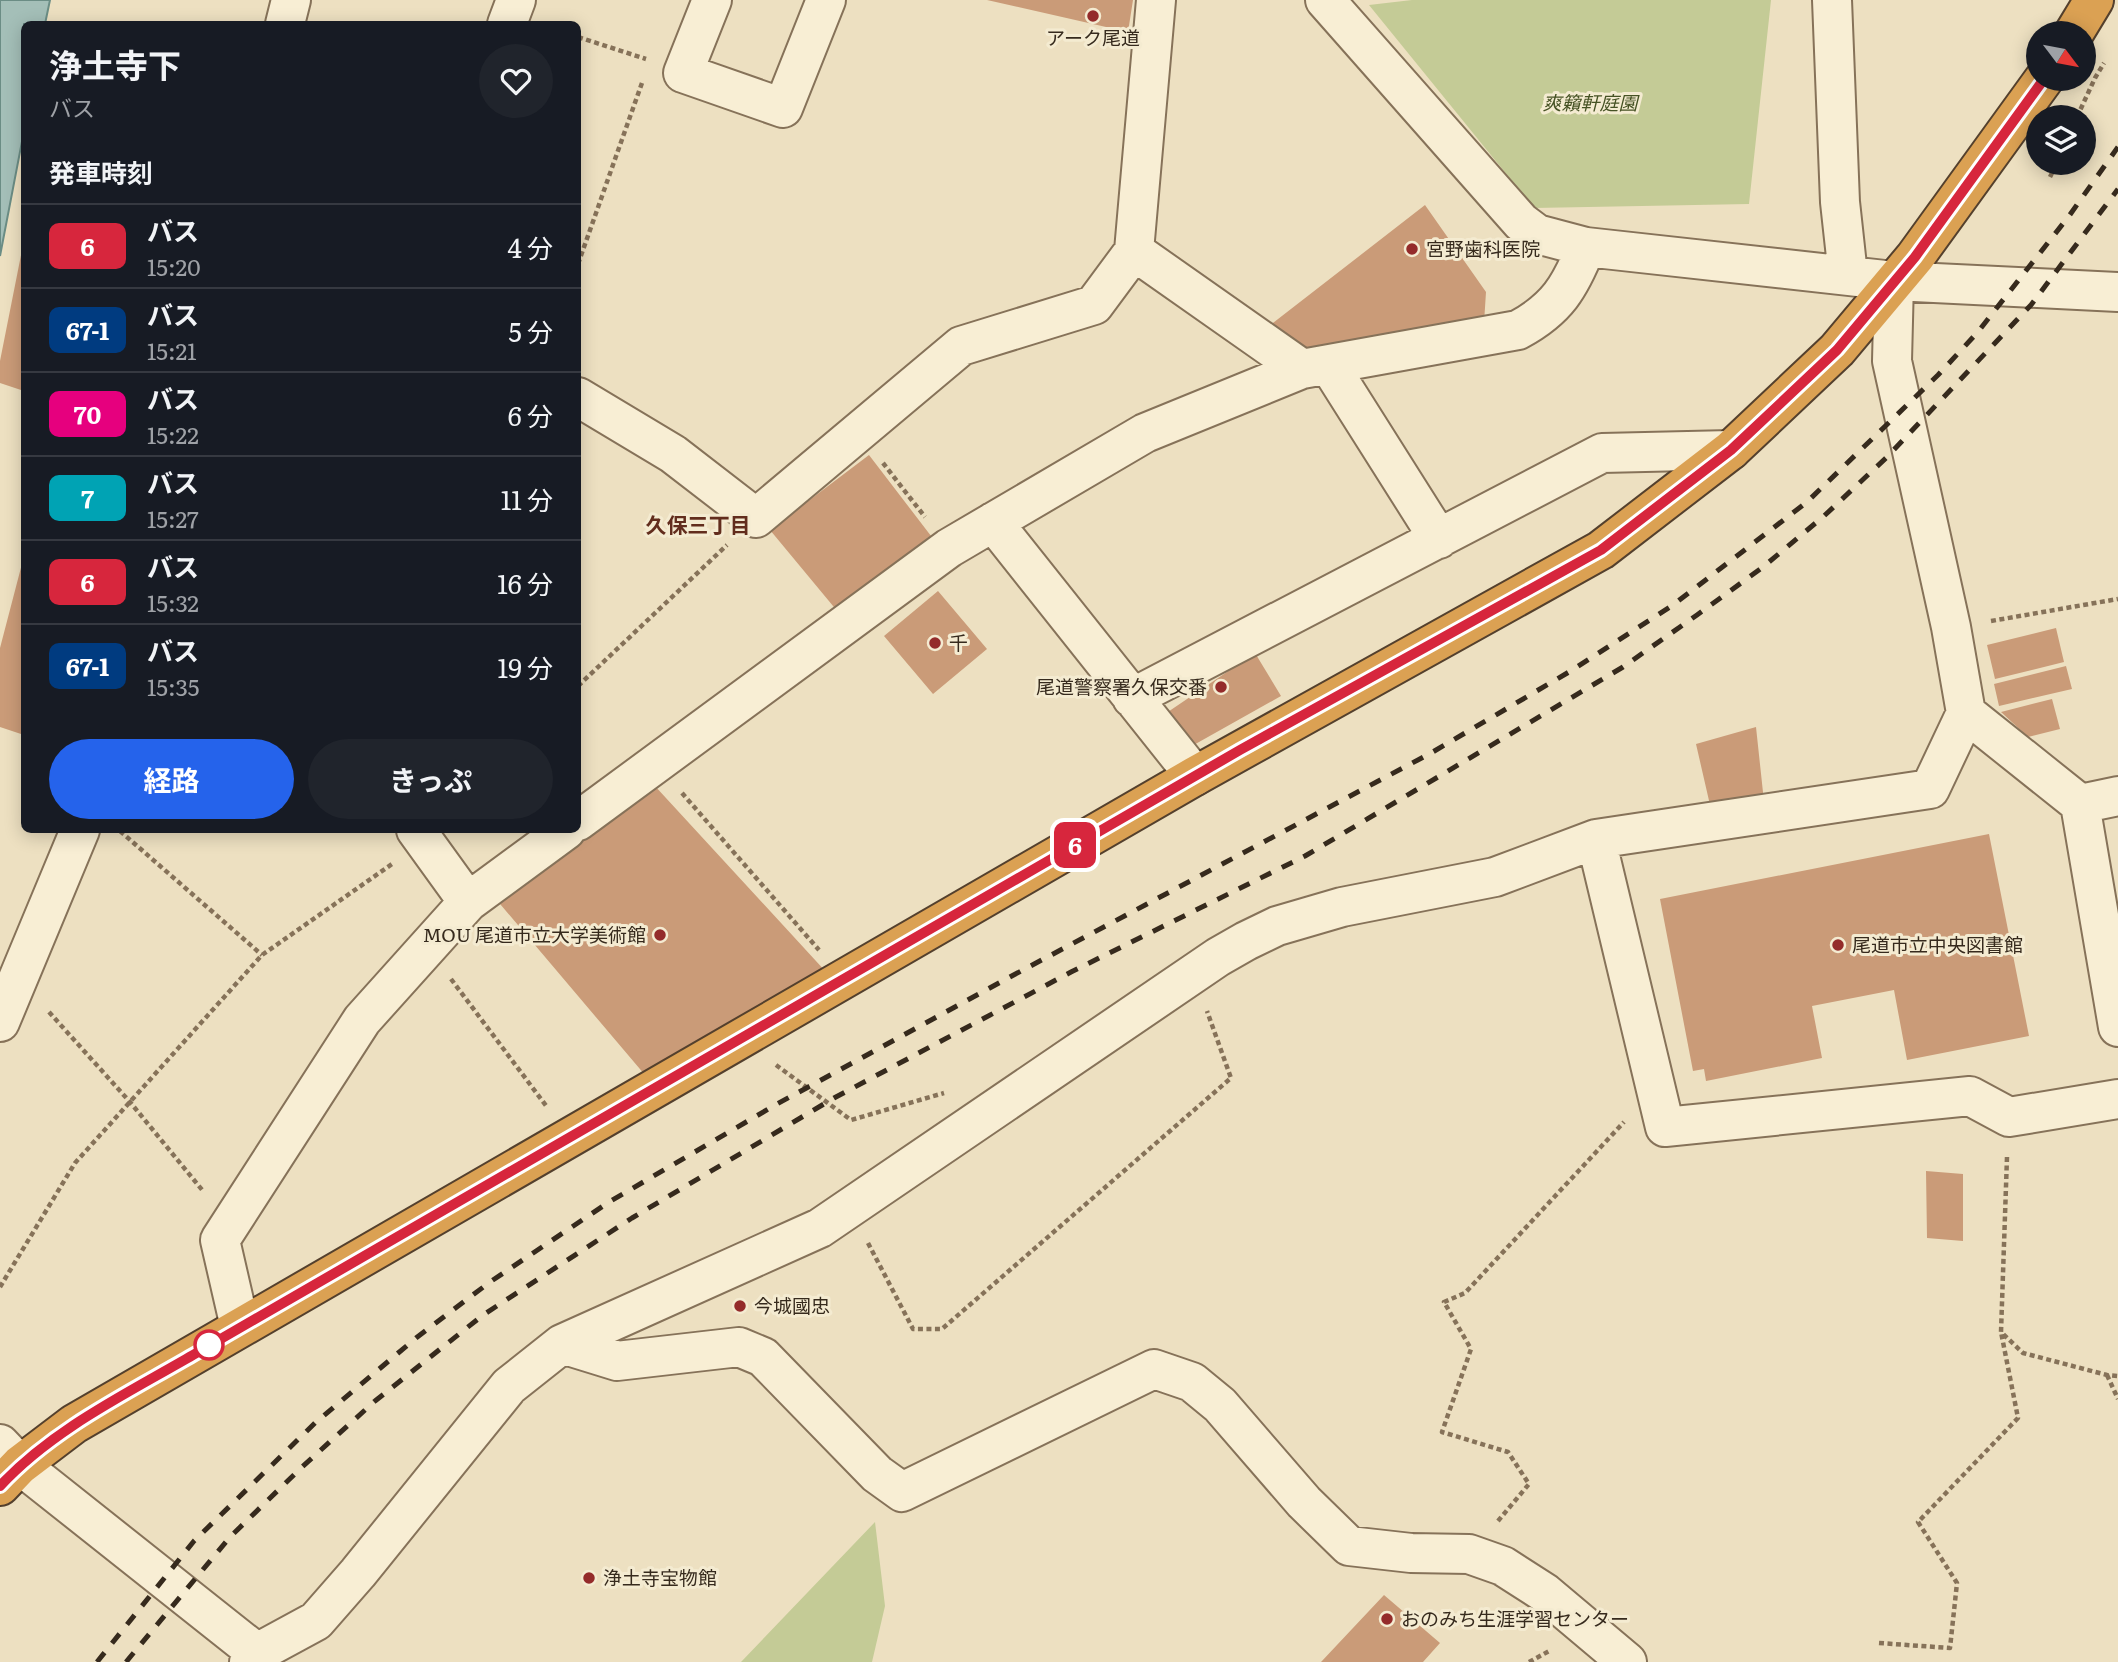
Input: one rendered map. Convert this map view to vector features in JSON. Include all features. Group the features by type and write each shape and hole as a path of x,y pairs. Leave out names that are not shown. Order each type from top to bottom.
{"highway":[{"path":"2081,21 2094,0"},
{"path":"7,1465 240,1327 1195,776 1601,550 1731,450 1837,350 1915,257 2035,91"}],"street":[{"path":"286,21 290,0"},
{"path":"508,21 516,0"},
{"path":"712,0 666,66 783,108 826,0"},
{"path":"581,399 673,454 756,518 961,346 1094,305 1134,251 1156,0"},
{"path":"1325,0 1521,222 1537,234 1586,247 1894,281 2118,292"},
{"path":"1832,0 1840,202 1848,275"},
{"path":"581,819 948,548 1145,433 1316,367 1518,330 1555,305 1568,288 1586,247"},
{"path":"1134,251 1316,367 1439,539"},
{"path":"7,1465 253,1657 316,1621 509,1386 562,1344 820,1228 1246,941 1277,926 1342,907 1495,877 1596,839 1930,789 1966,713 1951,627 1892,361 1894,281"},
{"path":"1132,698 1602,453 1731,450"},
{"path":"993,522 1195,776"},
{"path":"1966,713 2080,804 2118,1027"},
{"path":"2080,804 2118,796"},
{"path":"0,1022 79,833"},
{"path":"240,1327 220,1240 362,1020 468,902 562,833"},
{"path":"420,836 468,902"},
{"path":"1596,839 1665,1127 1970,1096 2009,1117 2118,1099"},
{"path":"562,1344 617,1361 739,1347 763,1357 877,1474 902,1492 1154,1369 1192,1382 1220,1405 1304,1502 1349,1546 1411,1553 1469,1554 1503,1566 1545,1593 1628,1662"}],"path":[{"path":"581,38 666,66 581,257"},
{"path":"2083,105 2106,60"},
{"path":"859,432 948,548"},
{"path":"581,683 756,518"},
{"path":"1951,627 2118,599"},
{"path":"655,763 845,979"},
{"path":"121,833 262,955"},
{"path":"0,1287 75,1163 262,955 420,836"},
{"path":"427,947 570,1139"},
{"path":"849,1209 913,1329 943,1329 1231,1078 1194,974"},
{"path":"19,978 130,1102 230,1224"},
{"path":"786,1057 775,1064 851,1120 951,1090 1006,1103"},
{"path":"1469,1554 1529,1484 1508,1452 1442,1432 1471,1349 1444,1302 1465,1293 1655,1088"},
{"path":"1879,1643 1950,1648 1958,1583 1919,1522 2018,1418 2001,1332 2009,1117"},
{"path":"2001,1332 2023,1353 2118,1376"},
{"path":"2107,1375 2118,1399"}],"green space":[{"name":"爽籟軒庭園","path":"1412,0 1771,0 1749,204 1534,208 1369,5"},
{"path":"875,1522 885,1606 872,1662 741,1662"}],"water":[{"path":"0,0 50,0 46,21 21,21 21,147 0,256"}],"building":[{"name":"アーク尾道","path":"987,0 1133,0 1128,32"},
{"name":"宮野歯科医院","path":"1425,205 1486,292 1484,323 1306,363 1264,330"},
{"path":"21,255 21,390 0,383 0,361"},
{"path":"869,455 941,549 843,618 770,530"},
{"path":"21,568 21,734 0,727 0,648"},
{"name":"千","path":"938,591 987,649 933,694 884,636"},
{"path":"2056,628 2064,662 1995,679 1987,645"},
{"path":"1255,653 1281,696 1183,751 1156,720"},
{"path":"2066,666 2072,689 1999,706 1994,684"},
{"path":"2052,699 2060,729 2028,737 2001,712"},
{"path":"1756,727 1765,811 1713,818 1696,744"},
{"name":"MOU 尾道市立大学美術館","path":"654,785 827,973 645,1075 495,898"},
{"path":"1989,834 2029,1036 1907,1060 1894,990 1812,1006 1822,1058 1706,1081 1704,1069 1693,1071 1660,899"},
{"path":"1926,1171 1963,1174 1963,1241 1927,1238"},
{"name":"おのみち生涯学習センター","path":"1384,1595 1440,1643 1423,1662 1321,1662"}],"railway":[{"path":"97,1662 194,1541 315,1423 416,1338 490,1282 609,1202 777,1104 1431,753 1569,672 1673,605 1807,502 1938,375 1977,333 2069,216 2118,147"},
{"path":"126,1662 230,1537 302,1467 375,1401 483,1315 632,1218 834,1098 1071,972 1305,856 1623,667 1763,567 1824,516 1886,458 2031,305 2118,189"}],"bus line":[{"name":"6","path":"0,1486 20,1465 74,1424 1240,750 1601,550 1731,450 1837,350 1915,257 2036,91"}],"place":[{"name":"アーク尾道","path":"1093,16"},
{"name":"宮野歯科医院","path":"1412,249"},
{"name":"千","path":"935,643"},
{"name":"尾道警察署久保交番","path":"1221,687"},
{"name":"MOU 尾道市立大学美術館","path":"660,935"},
{"name":"尾道市立中央図書館","path":"1838,945"},
{"name":"今城國忠","path":"740,1306"},
{"name":"浄土寺宝物館","path":"589,1578"},
{"name":"おのみち生涯学習センター","path":"1387,1619"}],"district":[{"name":"久保三丁目","path":"698,526"}]}
